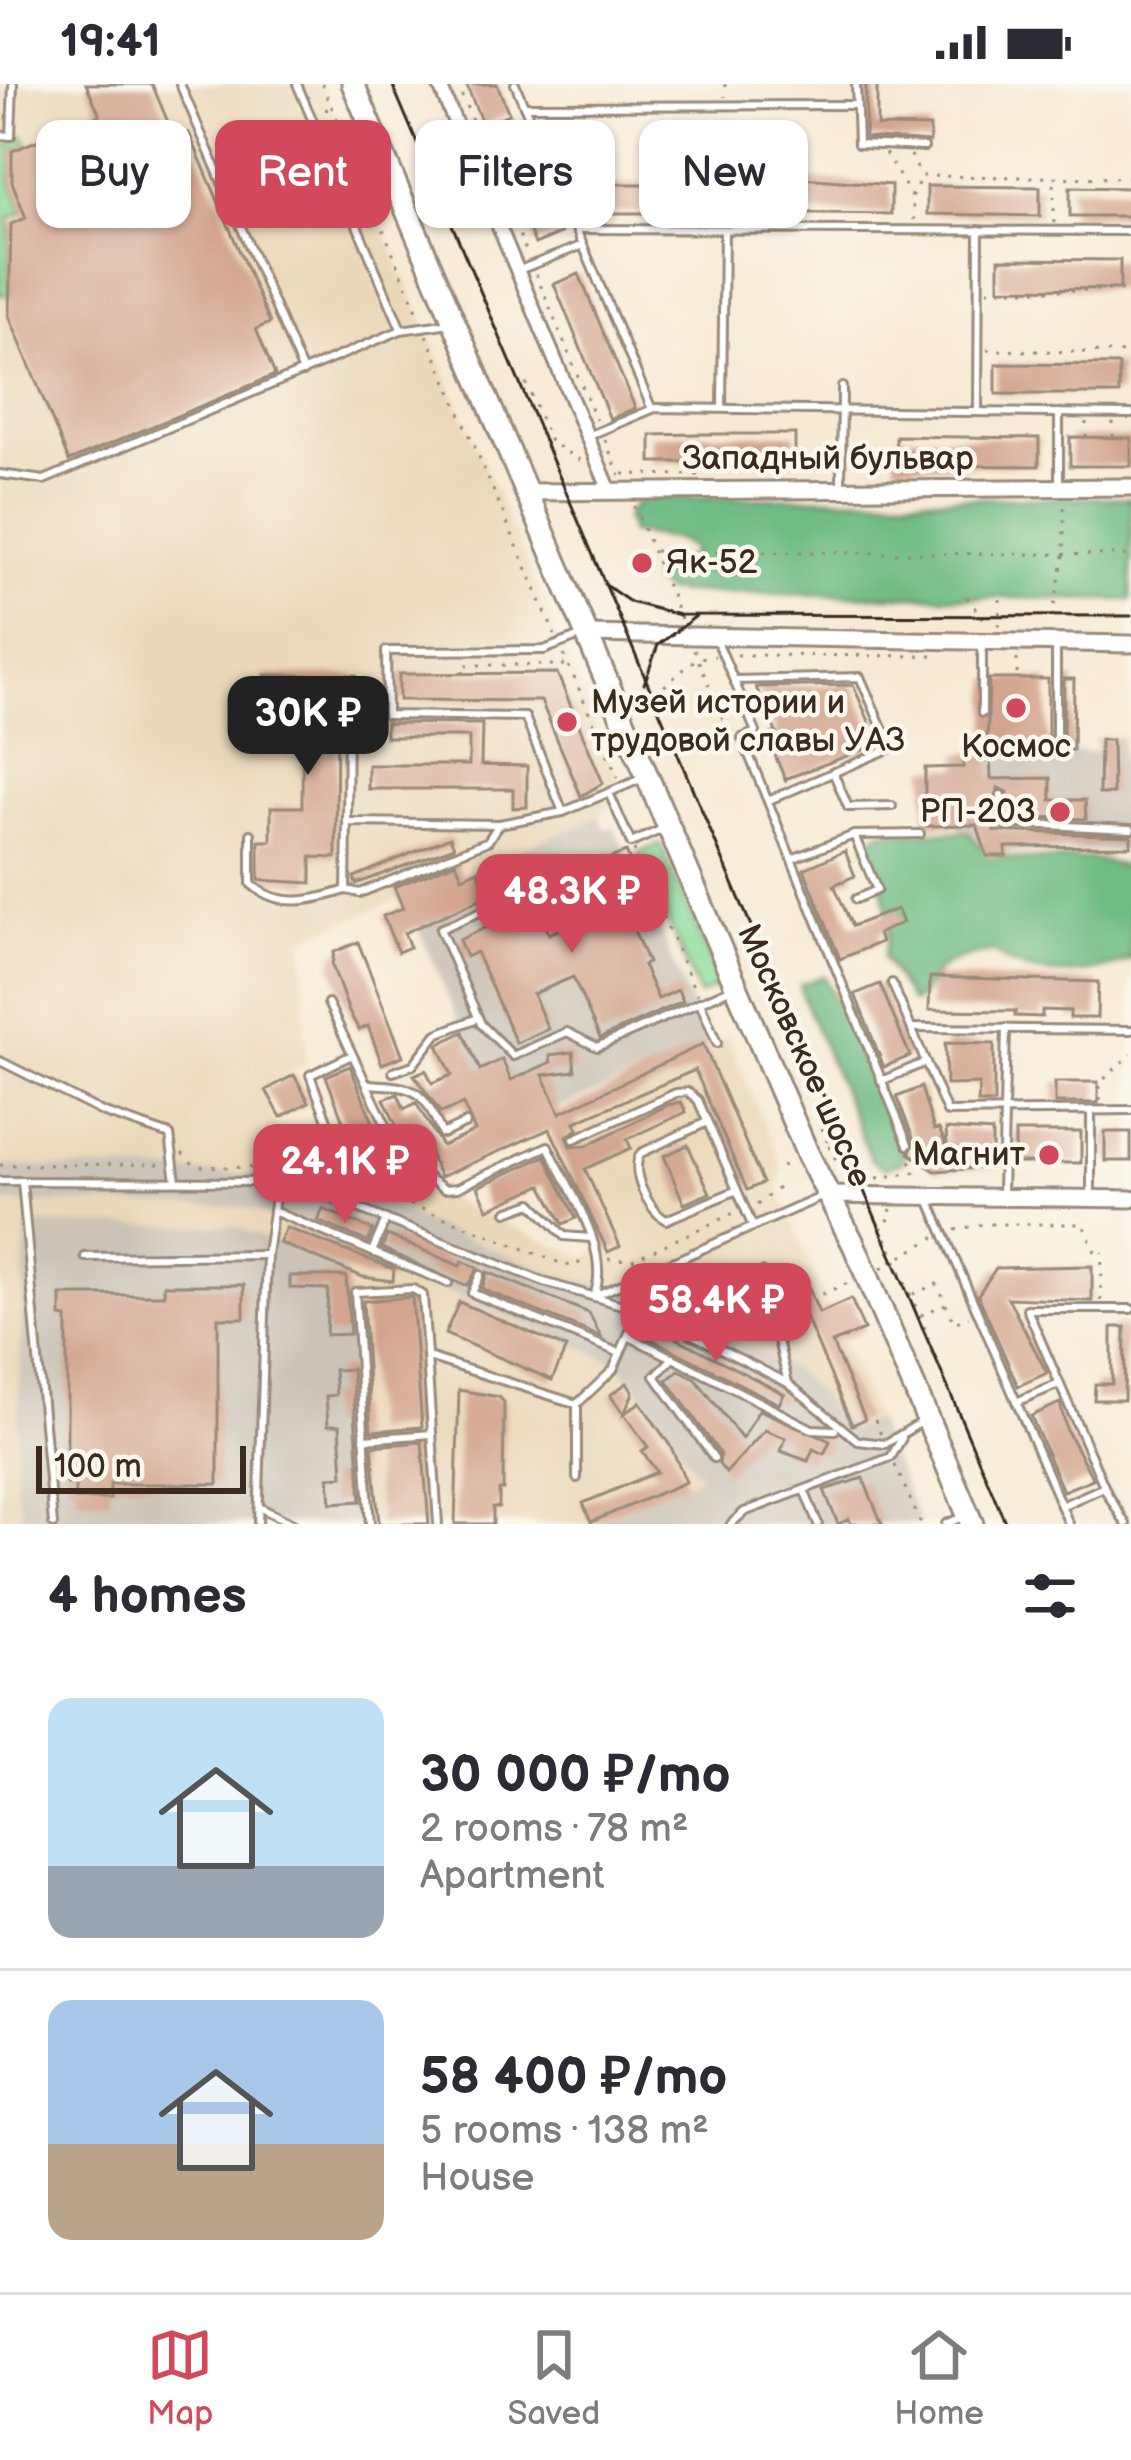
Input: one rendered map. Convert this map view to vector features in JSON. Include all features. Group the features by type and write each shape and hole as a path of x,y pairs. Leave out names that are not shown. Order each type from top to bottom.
{"main road":[{"name":"Московское шоссе","path":"353,84 368,120"},
{"name":"Московское шоссе","path":"391,174 736,987 970,1519"}],"street":[{"path":"439,84 454,120"},
{"path":"499,228 610,491"},
{"name":"Западный бульвар","path":"526,491 1131,487"},
{"path":"585,634 689,640 720,648 1056,650 1131,644"},
{"path":"827,1195 1131,1199"}],"lane":[{"path":"0,135 11,136 13,84"},
{"path":"180,84 303,372"},
{"path":"297,84 312,120"},
{"path":"856,84 858,144 924,147"},
{"path":"518,87 530,120"},
{"path":"524,106 856,105"},
{"path":"358,228 401,330"},
{"path":"652,409 576,229 1131,231"},
{"path":"722,409 724,230"},
{"path":"978,412 980,230"},
{"path":"517,271 583,245"},
{"path":"0,474 26,482 55,476 401,330 454,322"},
{"path":"841,489 842,387"},
{"path":"586,436 652,409 1131,414"},
{"path":"1059,413 1061,488"},
{"path":"563,812 525,717 387,715 386,651 544,650 585,634"},
{"path":"720,648 756,732 742,738 906,1146"},
{"path":"982,650 982,713"},
{"path":"1056,650 1056,738"},
{"path":"734,680 860,677 891,748 769,800"},
{"path":"346,890 348,721"},
{"path":"833,772 848,807 892,806"},
{"path":"347,822 499,824 563,812 646,777"},
{"path":"609,793 631,843 669,827"},
{"path":"1001,795 1002,823 1131,829"},
{"path":"251,834 251,884 267,898 312,902 346,890 360,893 488,841 499,824"},
{"path":"794,858 854,835 920,834"},
{"path":"854,835 877,890 856,898"},
{"path":"559,916 545,884 440,929 478,1018 513,1056 567,1032 597,1047 736,987"},
{"path":"892,983 947,1112 1131,1111"},
{"path":"700,1002 717,1043"},
{"path":"328,1004 402,1159 444,1189 457,1188 548,1147 601,1270 594,1296"},
{"path":"393,1072 413,1065 436,1034 478,1018"},
{"path":"911,1028 1131,1030"},
{"path":"1002,1198 1006,1028"},
{"path":"352,1055 310,1075 333,1136 358,1138 386,1126"},
{"path":"0,1061 102,1112 160,1129 175,1141 180,1153 176,1181"},
{"path":"881,1082 926,1062"},
{"path":"369,1084 407,1087 426,1097 442,1134 466,1123"},
{"path":"574,1139 683,1091 698,1100 753,1227"},
{"path":"1090,1199 1091,1111"},
{"path":"707,1122 641,1153 637,1172 655,1214 666,1220 737,1190"},
{"path":"0,1180 292,1182 639,1310 788,1383 858,1442 885,1444 902,1438 928,1417"},
{"path":"22,1181 53,1524"},
{"path":"258,1524 267,1255 277,1182"},
{"path":"594,1296 827,1195"},
{"path":"928,1197 1069,1524"},
{"path":"507,1211 532,1203 555,1230 586,1238"},
{"path":"273,1211 448,1283"},
{"path":"372,1252 386,1219"},
{"path":"86,1257 267,1255"},
{"path":"762,1272 788,1383"},
{"path":"479,1275 472,1293 620,1353"},
{"path":"370,1524 355,1292 413,1289 424,1295 438,1524"},
{"path":"1126,1524 1104,1487 1027,1309 1131,1309"},
{"path":"577,1478 577,1404 605,1380 639,1310"},
{"path":"628,1336 812,1429 839,1430"},
{"path":"428,1358 577,1404"},
{"path":"673,1358 655,1376 714,1458"},
{"path":"1016,1402 1059,1384"},
{"path":"364,1439 433,1434"},
{"path":"731,1524 744,1512 891,1457 902,1438"},
{"path":"1061,1506 1104,1487"},
{"path":"804,1490 818,1524"},
{"path":"259,1507 293,1524"},
{"path":"946,1524 970,1519"}],"path":[{"path":"322,84 338,120"},
{"path":"457,84 472,120"},
{"path":"326,120 327,95"},
{"path":"881,147 912,197"},
{"path":"908,147 920,176 912,197 914,230"},
{"path":"920,176 1131,178"},
{"path":"1054,177 1054,231"},
{"path":"383,228 622,787"},
{"path":"517,228 733,743"},
{"path":"979,290 1131,290"},
{"path":"979,350 1131,352"},
{"path":"526,383 550,442 602,474 619,474"},
{"path":"1086,413 1086,437"},
{"path":"1113,414 1113,437"},
{"path":"1052,617 1064,555 1061,488"},
{"path":"653,551 1131,555"},
{"path":"967,597 999,640 1000,598"},
{"path":"656,694 697,658 720,648 935,656"},
{"path":"982,650 1017,657 1056,650"},
{"path":"1017,657 1017,677"},
{"path":"463,674 463,665 568,664"},
{"path":"631,843 700,1002"},
{"path":"1091,1111 1100,1103 1100,1083 1131,1054"},
{"path":"822,1128 835,1158"},
{"path":"829,1146 835,1158"},
{"path":"906,1146 919,1179"},
{"path":"835,1158 851,1151 861,1177 915,1172"},
{"path":"0,1166 152,1167 180,1153"},
{"path":"876,1176 893,1216 881,1226 929,1338"},
{"path":"606,1257 614,1262 632,1260 778,1188"},
{"path":"409,1203 571,1266 583,1261 586,1238"},
{"path":"880,1269 943,1232 983,1224 1083,1224 1098,1252 1101,1309"},
{"path":"823,1294 848,1283"},
{"path":"911,1295 937,1284 954,1323 978,1313"},
{"path":"920,1316 946,1304"},
{"path":"875,1420 885,1444"},
{"path":"891,1457 921,1524"}],"shaded area":[{"path":"0,84 322,84 337,120 215,120 215,228 383,228 622,787 599,817 304,938 306,1064 263,1090 275,1126 586,1258 598,1248 541,1121 727,1037 782,1166 779,1189 875,1420 853,1430 794,1371 647,1295 562,1276 312,1177 0,1165"},
{"path":"1097,737 1122,737 1122,809 1131,810 1131,851 960,853 958,754 1096,752"},
{"path":"599,817 605,829 613,826 626,852 708,1045 506,1131 405,897"},
{"path":"0,1165 312,1177 561,1276 647,1295 795,1371 852,1430 875,1420 921,1524 592,1524 700,1476 620,1364 245,1207 0,1202"},
{"path":"0,1202 245,1207 620,1364 701,1477 592,1524 362,1524 345,1271 15,1488 25,1524 0,1524"},
{"path":"26,1224 235,1226 345,1271 362,1524 25,1524 15,1488"}],"green space":[{"path":"24,136 28,144 12,151 11,182 23,212 9,218 9,294 0,294 0,150"},
{"path":"641,498 1131,498 1131,600 666,592 653,583 655,570 684,562 694,550 676,539 630,533 626,515"},
{"path":"881,832 969,832 982,848 1000,856 1091,859 1131,872 1131,959 1098,970 1061,974 1025,969 994,952 971,956 942,967 912,1003 883,957 887,913 866,843"},
{"path":"660,844 721,985 699,995 639,853"},
{"path":"824,976 905,1155 902,1162 884,1168 872,1161 801,993 800,985"}],"building":[{"path":"86,84 152,84 167,120 88,120 100,115"},
{"path":"466,84 497,84 509,114 481,120"},
{"path":"866,84 877,84 877,126 930,127 930,142 865,137"},
{"path":"191,138 215,194 215,228 230,228 270,323 256,329 275,375 69,461 9,316 11,224 26,218 12,182 12,151 36,141 36,228 191,228"},
{"path":"808,179 891,185 891,214 808,213"},
{"path":"615,184 639,184 639,213 615,213"},
{"path":"927,186 1040,187 1040,216 927,214"},
{"path":"1070,187 1131,188 1131,216 1070,216"},
{"path":"528,228 559,228 561,233 535,244"},
{"path":"999,259 1120,260 1120,289 999,288"},
{"path":"579,274 635,408 610,419 554,284"},
{"path":"996,364 1119,365 1119,394 996,394"},
{"path":"795,434 795,462 651,462 651,435"},
{"path":"896,436 1039,438 1039,466 895,465"},
{"path":"1070,437 1131,438 1131,466 1070,466"},
{"path":"557,673 603,783 581,796 541,701 399,700 399,674"},
{"path":"265,675 356,675 356,702 337,702 336,858 311,857 311,883 259,880 259,841 271,841 271,807 302,807 303,704 265,704"},
{"name":"Космос","path":"989,679 1048,679 1048,738 1055,745 1063,739 1064,679 1074,679 1073,750 987,750"},
{"path":"853,685 879,744 785,779 767,736 776,732 756,687"},
{"path":"386,723 482,724 481,765 527,766 527,807 513,808 513,789 368,789 368,765 469,765 469,737 386,737"},
{"path":"1100,740 1112,740 1113,794 1099,794"},
{"path":"963,753 990,753 991,779 1051,778 1051,800 1085,800 1086,819 1036,817 1035,808 1009,808 1008,792 998,788 994,831 1131,836 1131,846 1006,847 1006,856 987,856 977,825 925,826 925,768 963,767"},
{"path":"450,837 454,847 356,884 354,877"},
{"path":"845,851 855,876 834,885 852,926 897,909 903,922 878,934 881,942 840,959 804,869"},
{"path":"626,852 638,879 616,889 648,963 643,965 658,999 678,990 683,1001 600,1038 573,977 533,994 548,1029 516,1043 476,952 466,957 459,940 536,904 549,934 578,921 560,878"},
{"path":"456,862 462,877 478,870 489,895 404,933 410,947 398,952 383,916 403,908 394,887"},
{"path":"358,942 403,1056 382,1064 368,1026 359,1030 349,1012 332,965 334,952"},
{"path":"930,977 1098,982 1097,1018 1070,1018 1070,1011 1042,1010 1042,1017 1015,1016 1015,1011 929,1010"},
{"path":"880,984 910,1056 884,1067 855,994"},
{"path":"463,1032 480,1070 502,1059 511,1080 551,1062 550,1055 573,1052 575,1071 543,1075 560,1113 703,1044 763,1183 747,1190 695,1070 575,1122 578,1129 567,1136 571,1146 586,1146 668,1105 681,1102 686,1112 627,1139 631,1148 585,1169 620,1246 608,1252 550,1129 440,1177 429,1151 423,1154 420,1146 408,1151 384,1099 398,1094 404,1109 416,1103 442,1146 475,1131 463,1104 441,1113 414,1075 426,1070 432,1083 452,1075 438,1045"},
{"path":"945,1043 994,1044 994,1103 978,1103 979,1084 946,1085"},
{"path":"350,1066 373,1123 354,1130 346,1129 326,1076"},
{"path":"294,1075 309,1102 281,1117 266,1090"},
{"path":"1055,1082 1098,1082 1098,1103 1055,1103"},
{"path":"921,1087 934,1130 939,1129 947,1147 946,1129 992,1132 992,1167 935,1171 909,1153 915,1143 897,1097"},
{"path":"1015,1132 1081,1132 1081,1163 1015,1163"},
{"path":"1105,1132 1131,1132 1131,1161 1105,1161"},
{"path":"688,1145 710,1193 684,1204 664,1156"},
{"path":"545,1156 576,1218 563,1224 542,1185 488,1209 478,1187"},
{"path":"323,1209 373,1230 368,1242 318,1221"},
{"path":"286,1228 394,1269 393,1281 363,1277 279,1243"},
{"path":"387,1235 460,1266 462,1261 478,1268 468,1285 461,1284 382,1248"},
{"path":"1092,1266 1092,1301 1008,1298 1047,1373 1018,1386 978,1295 996,1268"},
{"path":"487,1272 589,1313 601,1337 482,1289"},
{"path":"290,1276 346,1276 350,1334 326,1335 328,1289 290,1288"},
{"path":"807,1284 819,1313 851,1299 864,1330 832,1343 865,1419 852,1425 794,1289"},
{"path":"164,1285 244,1285 244,1318 218,1318 218,1484 110,1484 110,1499 75,1499 75,1484 67,1484 67,1318 61,1317 61,1295 164,1295"},
{"path":"412,1297 422,1427 371,1431 363,1301"},
{"path":"459,1302 566,1348 552,1380 445,1334"},
{"path":"655,1327 784,1394 779,1404 649,1338"},
{"path":"1112,1327 1125,1327 1124,1400 1094,1400 1095,1384 1112,1384"},
{"path":"352,1369 361,1501 331,1503 329,1477 343,1476 340,1425 328,1425 326,1396 336,1395 334,1370"},
{"path":"679,1370 695,1378 742,1439 759,1410 830,1441 824,1454 813,1449 808,1461 781,1451 786,1438 765,1430 726,1473 719,1464 720,1454 667,1380"},
{"path":"627,1383 633,1393 624,1414 640,1402 671,1447 686,1482 591,1522 583,1503 657,1472 642,1451 648,1447 610,1395"},
{"path":"459,1390 504,1402 503,1490 499,1490 499,1507 493,1507 493,1524 455,1524"},
{"path":"1060,1403 1067,1431 1093,1479 1063,1491 1031,1416"},
{"path":"422,1442 429,1524 379,1524 372,1446"},
{"path":"863,1478 882,1524 851,1524 849,1519 838,1524 824,1490"}],"tram line":[{"path":"392,84 1006,1524"},
{"path":"604,584 630,602 679,615 1131,616"},
{"path":"644,684 658,645 696,616"}],"place":[{"name":"Як-52","path":"642,563"},
{"name":"Космос","path":"1016,708"},
{"name":"Музей истории и трудовой славы УАЗ","path":"567,722"},
{"name":"РП-203","path":"1060,812"},
{"name":"Магнит","path":"1049,1155"}]}
